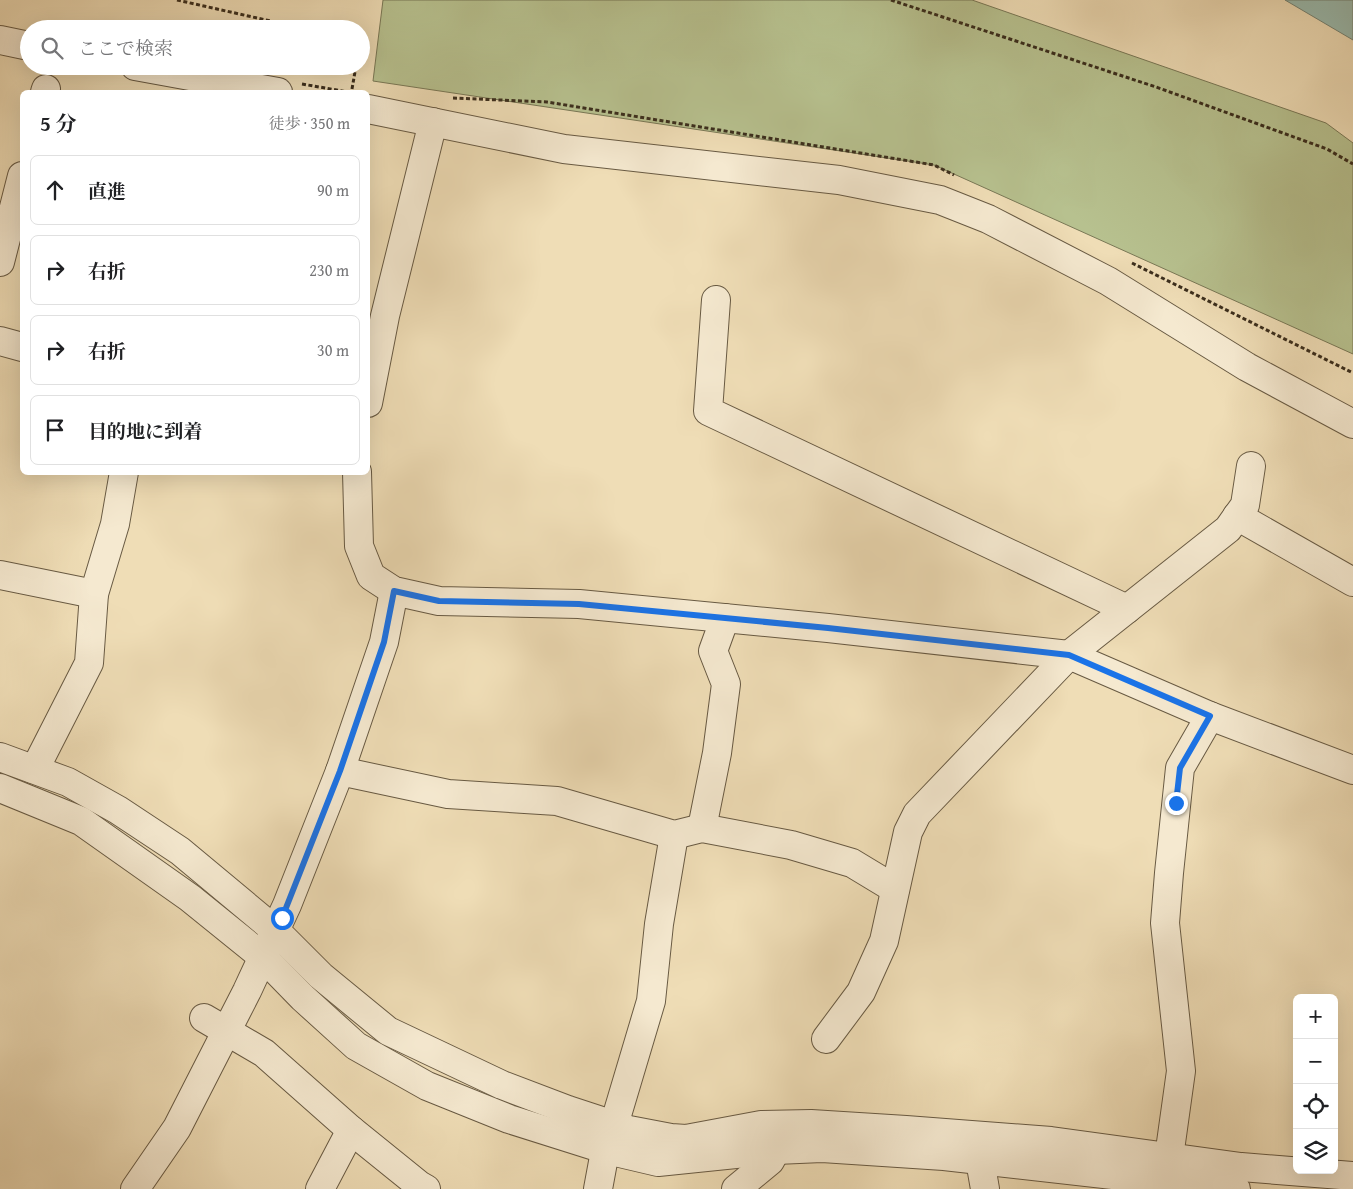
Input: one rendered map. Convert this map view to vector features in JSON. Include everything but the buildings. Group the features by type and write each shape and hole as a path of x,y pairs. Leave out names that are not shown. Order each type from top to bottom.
{"street":[{"path":"0,40 20,44"},
{"path":"184,75 267,90"},
{"path":"370,109 564,149 839,180 940,200 988,219 1108,281 1247,367 1353,424"},
{"path":"370,393 385,316 433,122"},
{"path":"0,262 13,189"},
{"path":"716,300 708,411 1127,609"},
{"path":"0,341 20,346"},
{"path":"826,1039 861,992 884,940 908,832 917,814 1069,655 1228,529 1245,505 1251,466"},
{"path":"33,769 39,761 89,663 94,594 115,524 123,475"},
{"path":"358,475 359,546 371,576 394,591 439,601 579,604 1069,655 1210,716 1353,770"},
{"path":"1237,516 1353,582"},
{"path":"0,575 94,594"},
{"path":"135,1189 177,1128 215,1025 263,957 276,931 340,771 384,642 394,591"},
{"path":"702,828 717,753 726,684 713,650 724,618"},
{"path":"1169,1157 1181,1071 1165,923 1170,863 1180,768 1210,716"},
{"path":"0,757 68,782 102,801 180,851 276,931 321,976 388,1031 502,1085 568,1110 611,1138 658,1162 776,1150 822,1148 984,1148 1051,1142 1169,1157 1217,1182"},
{"path":"340,771 448,794 557,801 674,835 702,828 791,845 852,863 896,889"},
{"path":"0,788 81,821 190,898 263,957 303,998 356,1046 427,1086 509,1119 611,1138 638,1132 686,1139 761,1125 811,1124 1217,1182 1241,1167 1353,1176"},
{"path":"598,1189 611,1138 652,1001 659,924 674,835"},
{"path":"215,1025 264,1053 351,1130 426,1189"},
{"path":"736,1189 770,1161 790,1124"},
{"path":"320,1189 351,1130"},
{"path":"984,1148 981,1166 985,1189"}],"path":[{"path":"177,0 266,20"},
{"path":"891,0 1156,87 1327,149 1353,164"},
{"path":"352,90 355,75"}],"green space":[{"path":"383,0 972,0 1326,123 1353,143 1353,354 934,165 373,81"}],"water":[{"path":"1285,0 1353,0 1353,40"}],"route":[{"path":"282,918 340,771 384,642 394,591 439,601 579,604 828,628 1069,655 1210,716 1180,768 1176,803"}]}
